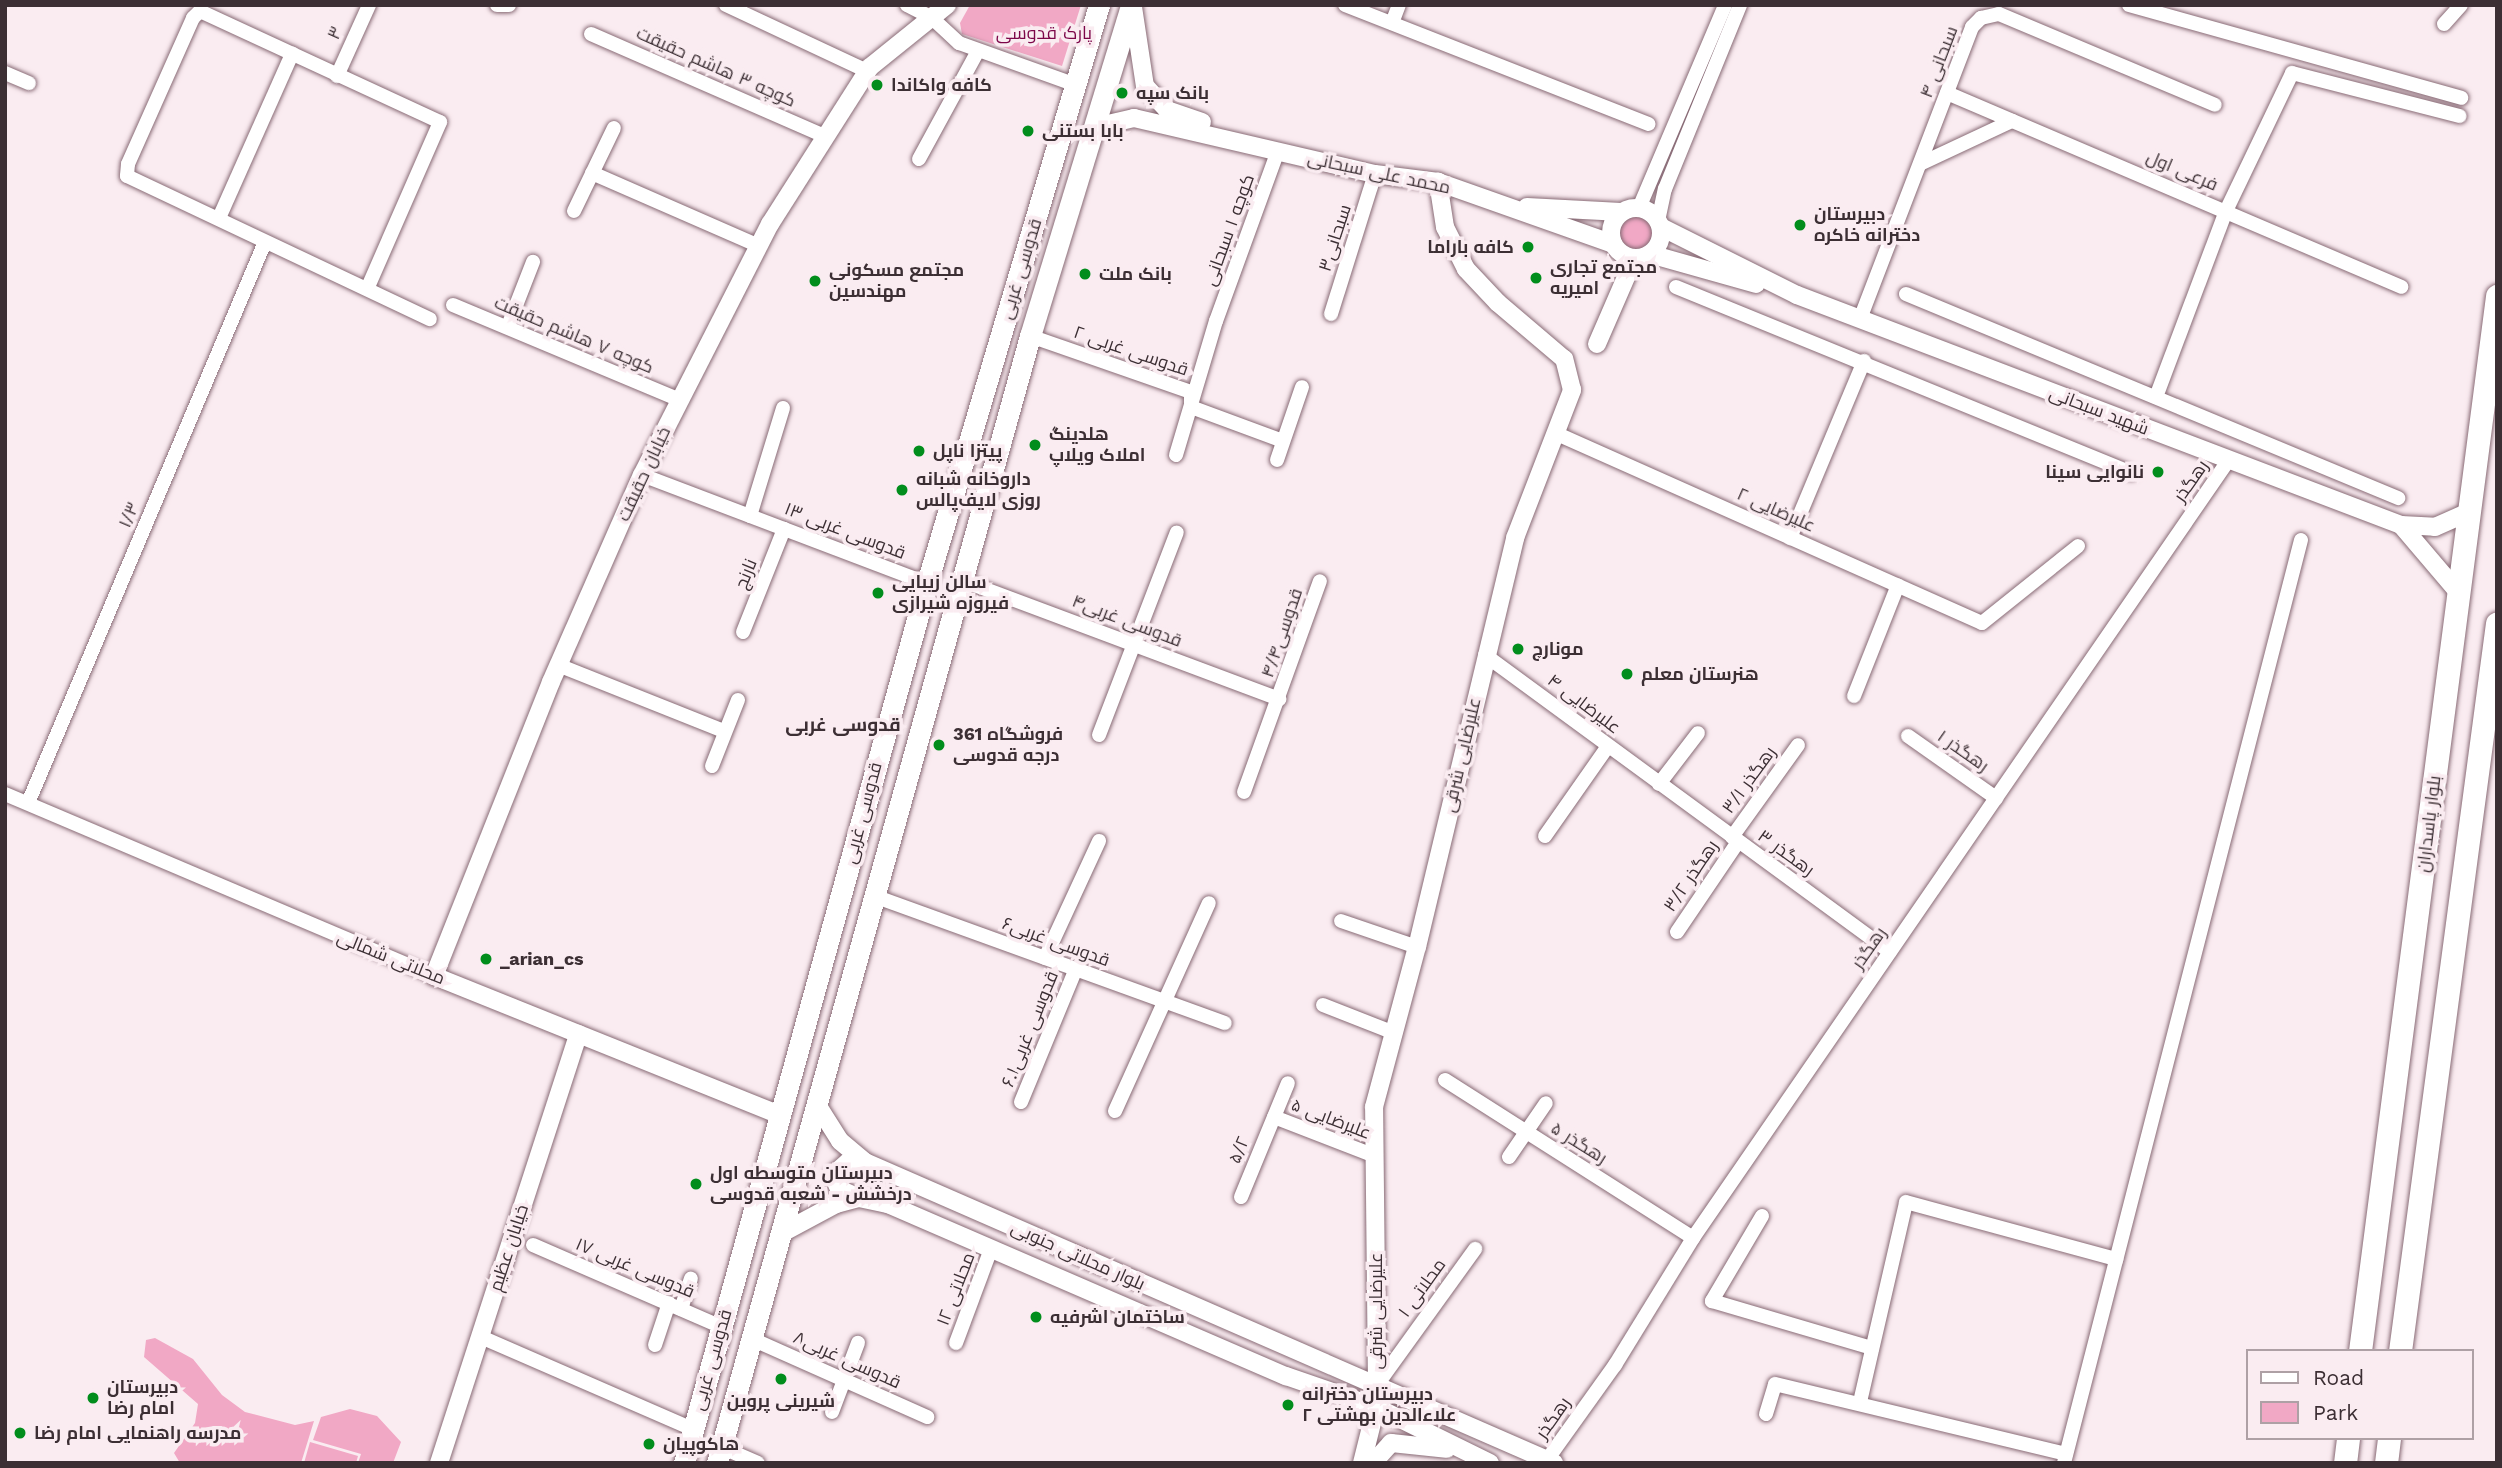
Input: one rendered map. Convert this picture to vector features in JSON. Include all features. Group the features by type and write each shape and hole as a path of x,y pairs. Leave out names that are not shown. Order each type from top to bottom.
{"main road":[{"name":"قدوسی غربی","path":"684,1463 927,583 1099,5"},
{"name":"قدوسی غربی","path":"719,1455 1030,336 1132,5"},
{"name":"بلوار پاسداران","path":"2360,1349 2497,296"},
{"path":"990,371 1018,379"},
{"path":"2400,1349 2497,623"},
{"path":"884,738 915,747"},
{"path":"2388,1150 2425,1154"},
{"path":"2344,1463 2348,1440"},
{"path":"2386,1463 2389,1440"}],"street":[{"name":"۳","path":"337,76 369,5"},
{"path":"726,5 867,71"},
{"path":"907,5 932,18 959,43 1076,85"},
{"name":"خیابان حقیقت","path":"434,976 558,665 642,475 759,246 867,71 947,5"},
{"name":"محمد علی سبحانی","path":"1132,5 1139,70 1155,100 1181,116 1240,134 1248,144"},
{"path":"1345,5 1379,11 1392,23 1648,124"},
{"path":"1392,23 1399,5"},
{"path":"1597,344 1642,257 1660,242 1659,224 1665,189 1720,37 1725,5"},
{"path":"1642,257 1613,244 1611,226 1630,210 1720,37 1740,5"},
{"path":"2129,5 2461,98"},
{"path":"2444,24 2461,5"},
{"path":"368,286 440,122 337,76 207,10 200,11 193,18 128,164 127,176 265,242 368,286 430,319"},
{"name":"سبحانی ۴","path":"1860,319 1972,27 1989,14 2000,14 2215,105"},
{"name":"کوچه ۳ هاشم حقیقت","path":"592,34 825,136"},
{"path":"919,159 978,51"},
{"path":"219,218 292,54"},
{"path":"5,73 29,83"},
{"path":"2156,397 2226,211 2292,73 2460,116"},
{"name":"فرعی اول","path":"1947,93 2401,287"},
{"name":"محمد علی سبحانی","path":"1095,127 1134,118 1375,174 1438,182 1510,205 1613,244"},
{"path":"1920,164 2012,121"},
{"path":"575,211 614,128"},
{"name":"کوچه ۱ سبحانی","path":"1176,454 1216,321 1278,152"},
{"path":"592,173 759,246"},
{"name":"سبحانی۳","path":"1331,314 1375,174"},
{"name":"علیرضایی شرقی","path":"1377,1385 1374,1107 1417,947 1485,654 1515,538 1572,390 1564,359 1498,303 1466,269 1445,226 1438,182"},
{"name":"محمد علی سبحانی","path":"1510,205 1630,210"},
{"path":"1630,210 1659,224"},
{"name":"شهید سبحانی","path":"1659,224 1797,295 2401,525"},
{"name":"۱/۳","path":"28,803 265,242"},
{"name":"شهید سبحانی","path":"1642,257 1797,295"},
{"path":"508,326 533,262"},
{"path":"1676,287 1864,361 2132,473"},
{"path":"1906,294 2398,498"},
{"name":"کوچه ۷ هاشم حقیقت","path":"453,305 680,400"},
{"name":"۲ قدوسی غربی","path":"1030,336 1191,392 1191,407 1283,441"},
{"path":"1790,538 1864,361"},
{"path":"1277,460 1302,387"},
{"path":"750,516 783,408"},
{"name":"۲ علیرضایی","path":"1555,433 1982,623 2078,547"},
{"name":"رهگذر","path":"1551,1462 1615,1365 1693,1238 2228,461"},
{"name":"۱۳ قدوسی غربی","path":"642,475 927,583"},
{"path":"2401,525 2435,527 2469,512"},
{"path":"2401,525 2458,592"},
{"name":"نارنج","path":"743,632 784,529"},
{"path":"1099,735 1177,532"},
{"path":"1766,1414 1775,1384 1860,1402 2065,1458 2301,540"},
{"name":"قدوسی غربی۴","path":"961,580 1279,699"},
{"name":"قدوسی۴/۴","path":"1244,792 1320,581"},
{"path":"1854,696 1898,586"},
{"name":"۴ علیرضایی","path":"1485,654 1659,784"},
{"path":"558,665 724,731"},
{"path":"712,766 738,700"},
{"path":"1659,784 1698,733"},
{"name":"۱ رهگذر","path":"1908,736 1996,798"},
{"name":"۳/۱ رهگذر","path":"1735,839 1798,745"},
{"path":"1545,835 1608,746"},
{"name":"۳ رهگذر","path":"1659,784 1890,952"},
{"name":"محلاتی شمالی","path":"5,794 434,976 780,1115"},
{"name":"۳/۲ رهگذر","path":"1677,932 1735,839"},
{"path":"1045,958 1099,841"},
{"name":"قدوسی غربی۶","path":"874,896 1075,971 1225,1023"},
{"path":"1115,1111 1162,1001 1209,903"},
{"path":"1340,921 1417,947"},
{"name":"قدوسی غربی۶.۱","path":"1021,1102 1075,971"},
{"path":"1323,1005 1394,1033"},
{"name":"خیابان عظیم","path":"439,1463 578,1034"},
{"name":"۵ رهگذر","path":"1445,1080 1693,1238"},
{"name":"۵/۲","path":"1241,1197 1288,1083"},
{"name":"بلوار محلاتی جنوبی","path":"816,1103 840,1140 865,1162 1551,1462"},
{"path":"1509,1157 1546,1103"},
{"name":"۵ علیرضایی","path":"1274,1118 1375,1156"},
{"path":"859,1198 839,1189 832,1175 848,1161 865,1162"},
{"path":"780,1234 835,1204 859,1198"},
{"name":"بلوار محلاتی جنوبی","path":"859,1198 888,1204 1286,1376 1376,1407 1490,1463"},
{"path":"1860,1402 1906,1202 2116,1259"},
{"path":"1762,1216 1712,1301 1872,1348"},
{"name":"۱۷ قدوسی غربی","path":"533,1245 722,1326"},
{"name":"۱۲ محلاتی","path":"956,1343 991,1249"},
{"name":"۱ محلاتی","path":"1377,1385 1475,1249"},
{"path":"655,1345 691,1279"},
{"path":"481,1337 693,1429"},
{"name":"قدوسی غربی۸","path":"752,1339 927,1417"},
{"path":"832,1412 858,1343"},
{"path":"1362,1463 1376,1407"},
{"path":"1373,1463 1391,1443 1467,1453"},
{"path":"719,1455 758,1463"}],"green space":[{"name":"پارک قدوسی","path":"970,5 1081,5 1062,66 962,34 960,23"},
{"path":"1636,217 1647,222 1652,233 1647,244 1636,249 1625,244 1620,233 1625,222"},
{"path":"155,1338 193,1359 222,1395 245,1412 295,1425 314,1421 301,1463 180,1463 174,1453 195,1423 198,1404 144,1357 146,1340"},
{"path":"350,1409 377,1416 401,1442 393,1463 358,1463 361,1454 313,1440 321,1417"},
{"path":"310,1442 358,1456 356,1463 304,1463"}],"place":[{"name":"کافه واکاندا","path":"877,85"},
{"name":"بانک سپه","path":"1122,93"},
{"name":"بابا بستنی","path":"1028,131"},
{"name":"دبیرستان دخترانه خاکره","path":"1800,225"},
{"name":"کافه باراما","path":"1528,247"},
{"name":"بانک ملت","path":"1085,274"},
{"name":"مجتمع تجاری امیریه","path":"1536,278"},
{"name":"مجتمع مسکونی مهندسین","path":"815,281"},
{"name":"هلدینگ املاک ویلاپ","path":"1035,445"},
{"name":"پیتزا ناپل","path":"919,451"},
{"name":"نانوایی سینا","path":"2158,472"},
{"name":"داروخانه شبانه روزی لایف‌پالس","path":"902,490"},
{"name":"سالن زیبایی فیروزه شیرازی","path":"878,593"},
{"name":"مونارچ","path":"1518,649"},
{"name":"هنرستان معلم","path":"1627,674"},
{"name":"فروشگاه 361 درجه قدوسی","path":"939,745"},
{"name":"_arian_cs","path":"486,959"},
{"name":"دبیرستان متوسطه اول درخشش - شعبه قدوسی","path":"696,1184"},
{"name":"ساختمان اشرفیه","path":"1036,1317"},
{"name":"شیرینی پروین","path":"781,1379"},
{"name":"دبیرستان امام رضا","path":"93,1398"},
{"name":"دبیرستان دخترانه علاءالدین بهشتی ۲","path":"1288,1405"},
{"name":"مدرسه راهنمایی امام رضا","path":"20,1433"},
{"name":"هاکوپیان","path":"649,1444"}],"district":[{"name":"قدوسی غربی","path":"843,725"}]}
